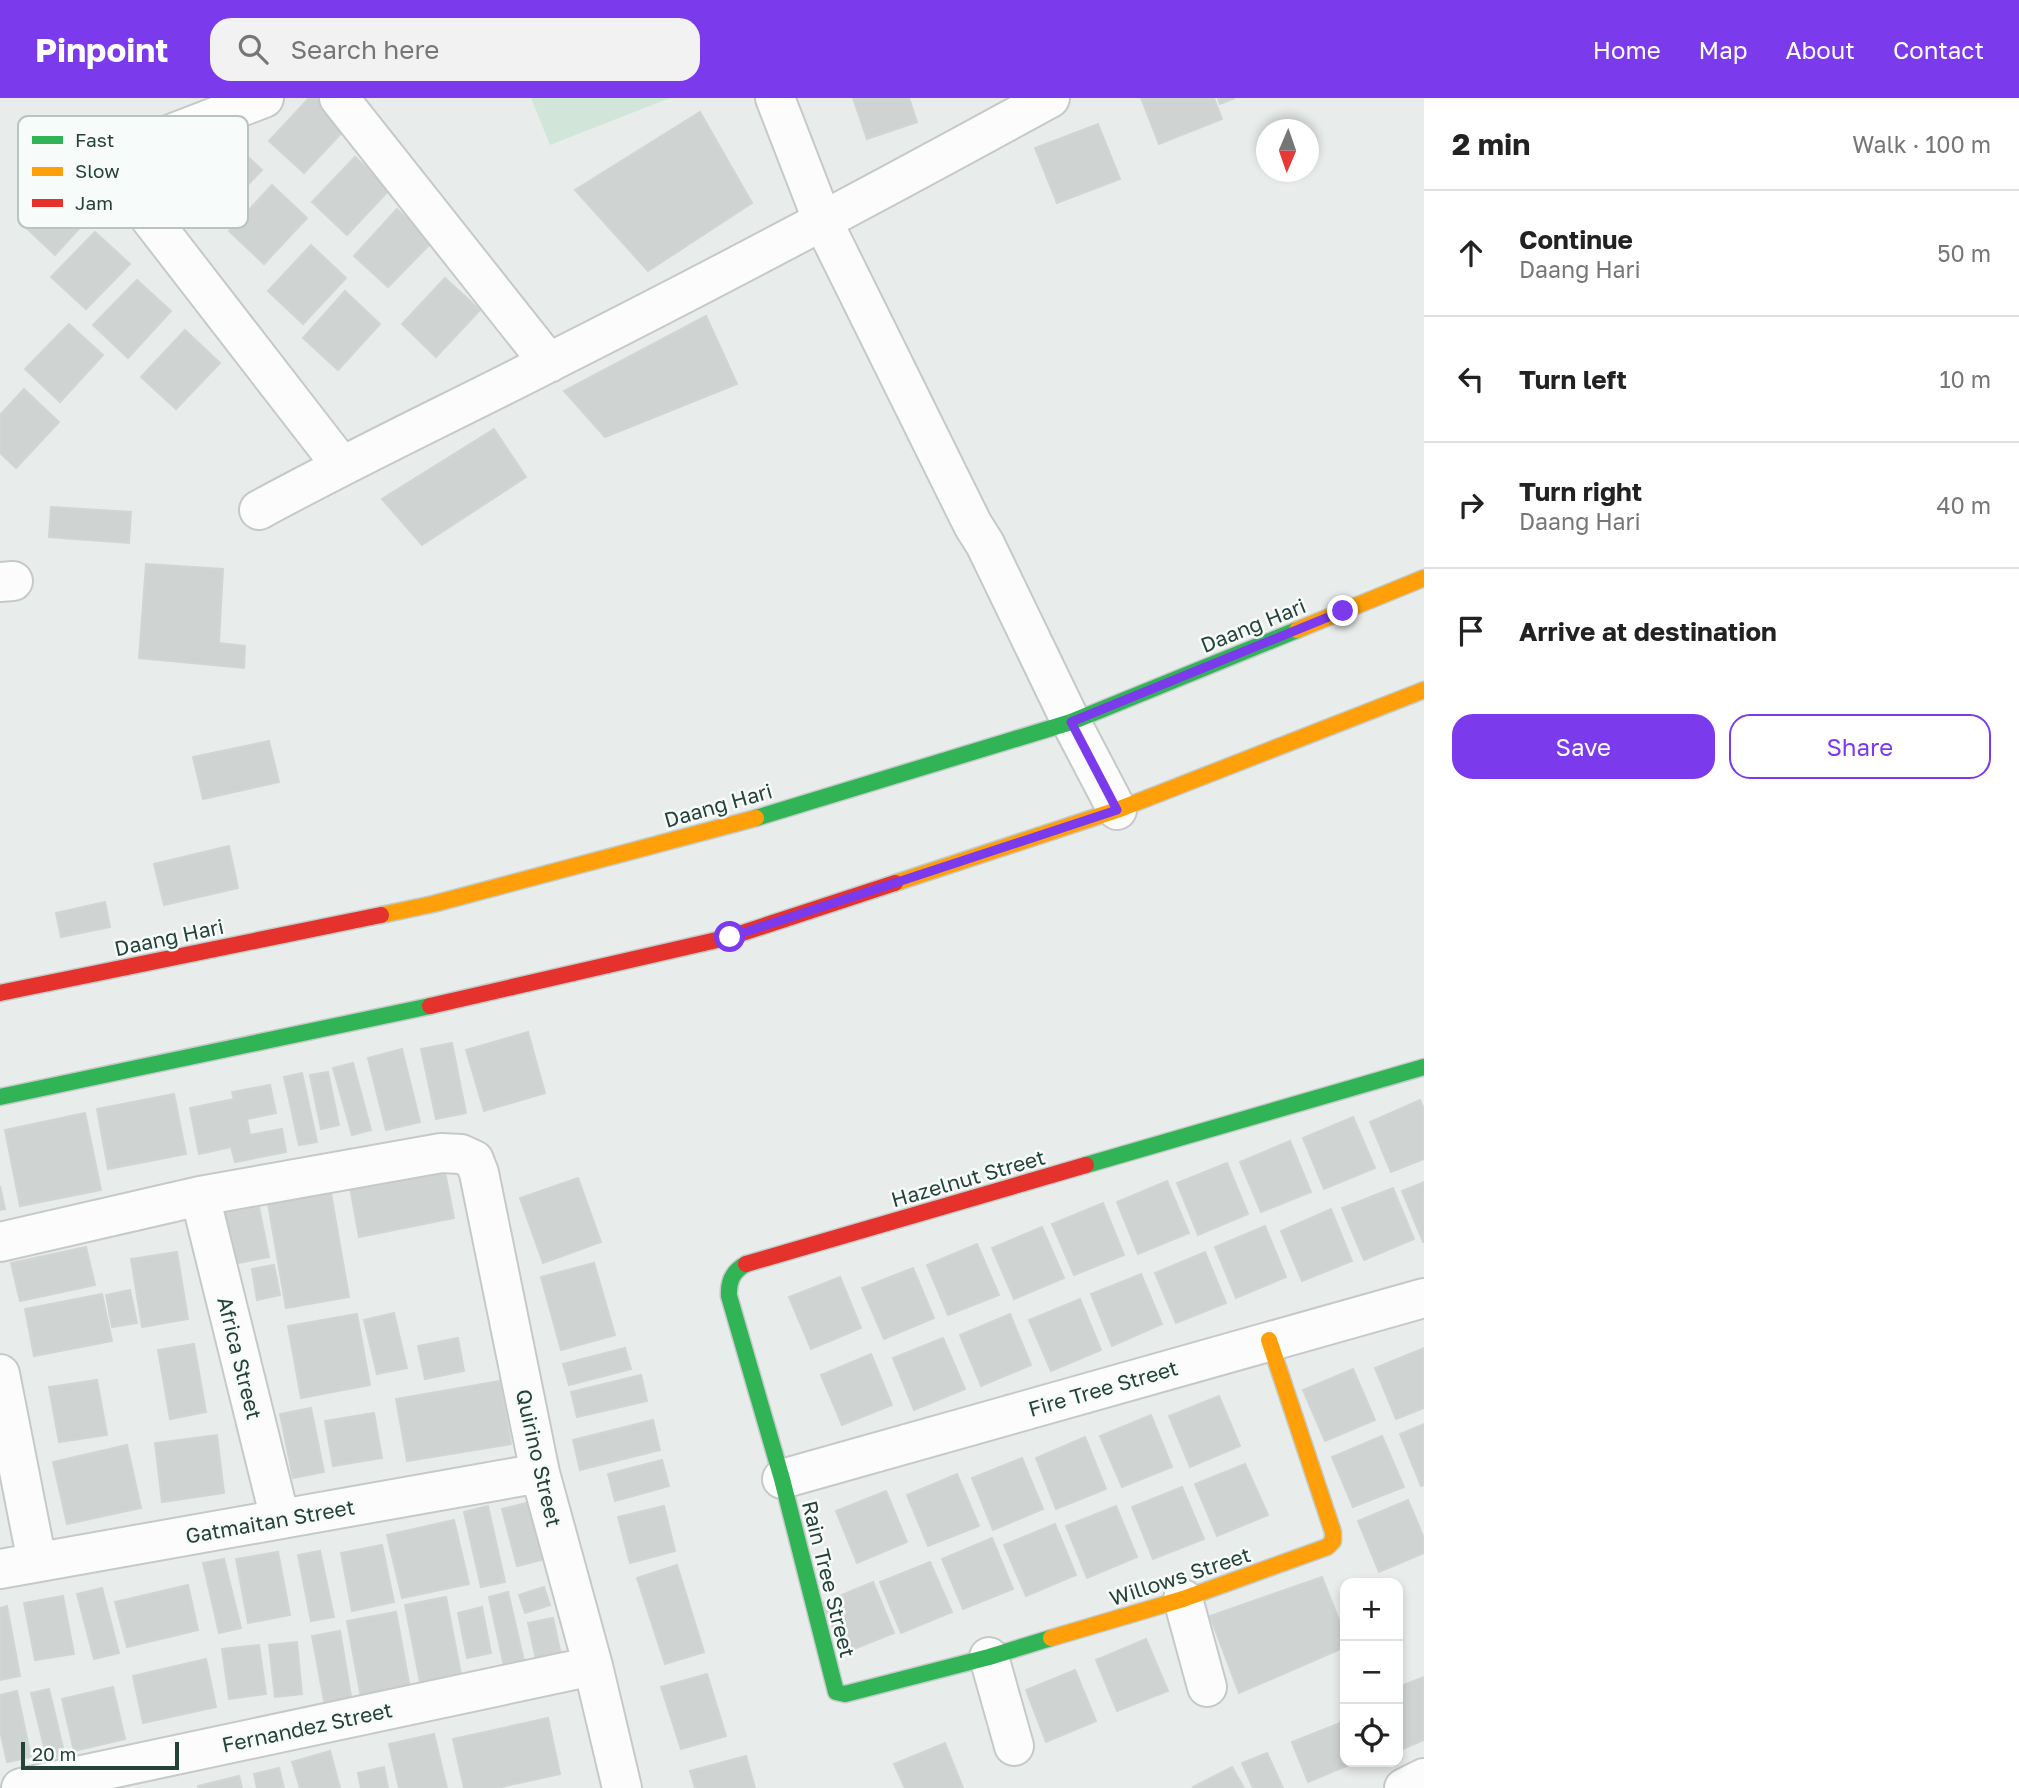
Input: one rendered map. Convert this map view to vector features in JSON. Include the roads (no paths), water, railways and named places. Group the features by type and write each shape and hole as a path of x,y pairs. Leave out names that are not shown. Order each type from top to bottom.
{"main road":[{"name":"Daang Hari","path":"0,993 433,904 738,823 1071,722 1424,578"},
{"path":"0,1097 443,1003 730,937 1117,810 1424,690"},
{"name":"Hazelnut Street","path":"782,1479 729,1296 727,1285 732,1275 743,1265 1424,1067"},
{"name":"Willows Street","path":"835,1688 840,1694 845,1694 989,1657 1183,1599 1327,1548 1333,1541 1333,1532 1269,1340"},
{"name":"Rain Tree Street","path":"782,1479 835,1688"}],"street":[{"path":"217,116 264,98"},
{"path":"339,98 549,363"},
{"path":"775,98 823,222 1117,810"},
{"path":"259,510 341,465 549,363 823,222 1050,98"},
{"path":"158,228 341,465"},
{"name":"Quirino Street","path":"200,1196 441,1153 461,1154 474,1160 479,1173 540,1473 593,1666 622,1788"},
{"path":"0,1242 200,1196"},
{"name":"Africa Street","path":"200,1196 280,1519"},
{"name":"Fire Tree Street","path":"782,1479 1424,1298"},
{"path":"0,1374 37,1562"},
{"name":"Gatmaitan Street","path":"0,1569 540,1473"},
{"path":"1183,1599 1207,1687"},
{"path":"989,1657 1014,1746"},
{"name":"Fernandez Street","path":"20,1788 593,1666"},
{"path":"1404,1788 1424,1778"}]}
